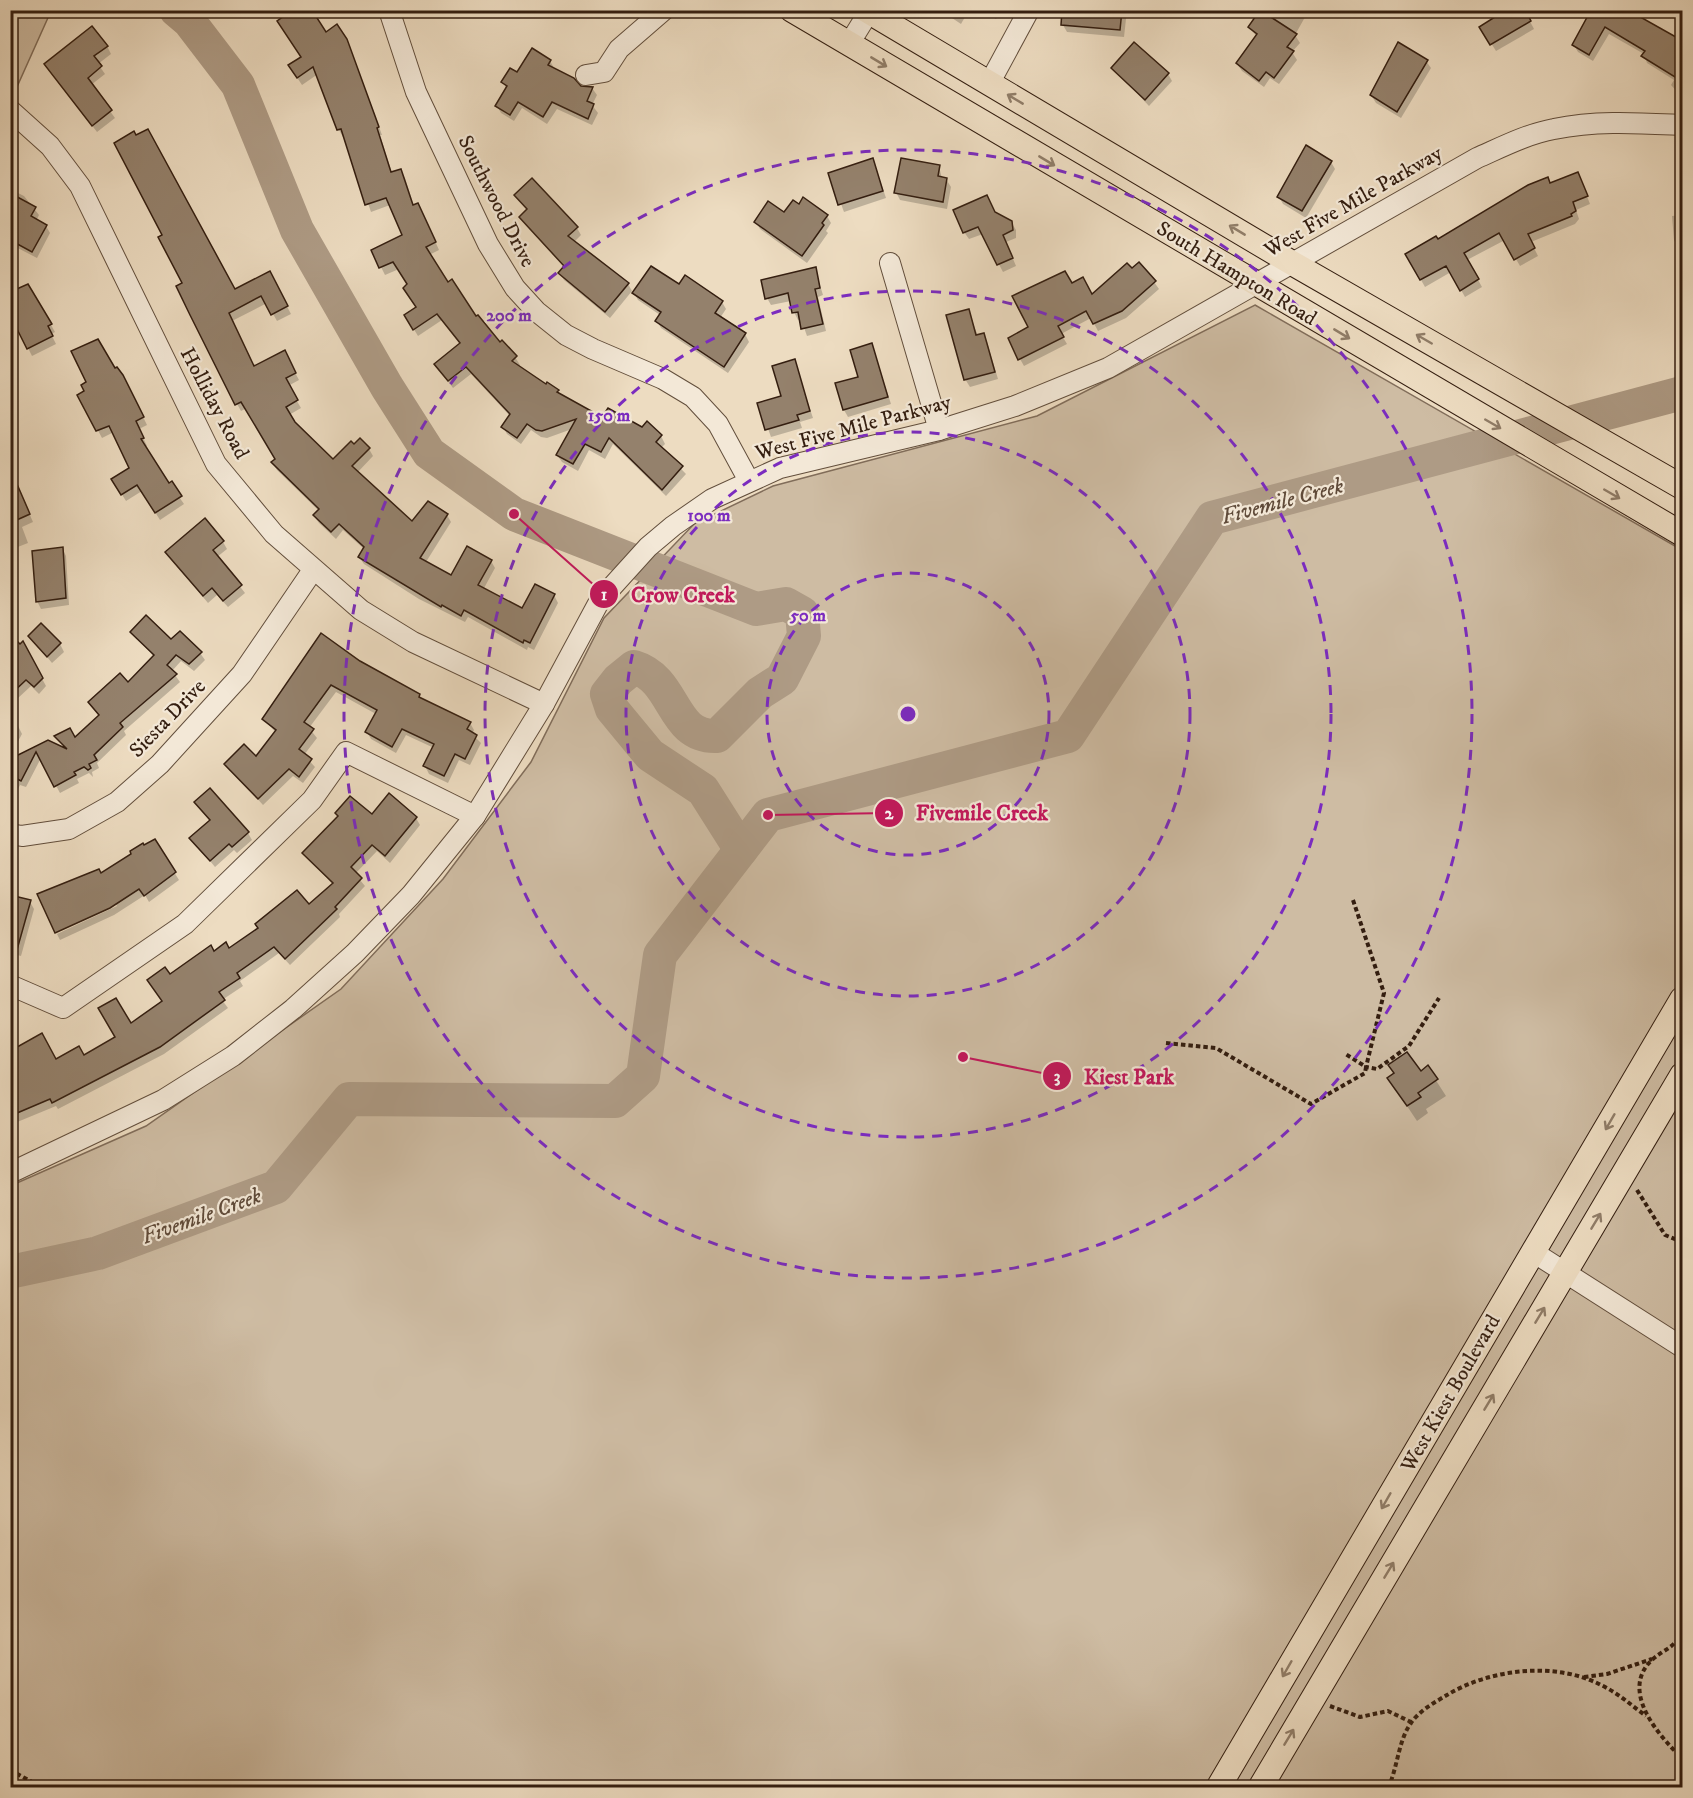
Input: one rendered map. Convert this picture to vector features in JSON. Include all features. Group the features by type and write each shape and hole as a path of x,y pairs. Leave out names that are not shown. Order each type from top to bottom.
{"main road":[{"name":"South Hampton Road","path":"792,10 1683,534"},
{"name":"South Hampton Road","path":"868,11 1292,263 1683,487"},
{"name":"West Kiest Boulevard","path":"1218,1788 1683,999"},
{"name":"West Kiest Boulevard","path":"1260,1788 1683,1075"}],"street":[{"name":"Southwood Drive","path":"389,10 416,92 488,244 515,288 536,311 566,335 663,379 693,397 718,424 749,481"},
{"path":"586,75 604,72 619,49 664,10"},
{"path":"990,84 1029,10"},
{"path":"849,44 868,11"},
{"name":"Holliday Road","path":"10,110 50,146 80,186 216,464 274,534 361,610 413,642 544,704"},
{"name":"West Five Mile Parkway","path":"10,1173 163,1100 233,1056 293,1009 355,953 411,895 475,816 544,704 600,600 648,547 712,499 780,468 939,430 1015,406 1108,368 1477,158 1515,141 1552,129 1583,124 1616,122 1683,125"},
{"path":"890,263 939,430"},
{"name":"Siesta Drive","path":"10,834 22,836 69,829 117,802 160,764 242,674 314,570"},
{"path":"10,985 63,1008 185,924 312,800 346,753 475,816"},
{"path":"1533,1252 1683,1347"}],"path":[{"path":"1166,1043 1216,1048 1311,1104 1365,1073 1384,993 1353,900"},
{"path":"1344,1053 1366,1067 1377,1069 1409,1046 1439,998"},
{"path":"1634,1184 1665,1235 1683,1242"},
{"path":"1580,1677 1607,1674 1654,1659 1666,1652 1678,1640 1683,1630"},
{"path":"1646,1716 1641,1702 1640,1685 1645,1670 1654,1659"},
{"path":"1388,1788 1411,1722 1430,1705 1458,1688 1491,1677 1528,1670 1580,1677 1599,1684 1622,1697 1646,1716 1683,1758"},
{"path":"1326,1704 1360,1717 1388,1711 1411,1722"},
{"path":"10,1770 43,1788"}],"shaded area":[{"path":"10,11 51,11 16,89 11,85"},
{"path":"1255,305 1682,550 1682,1787 11,1787 10,1186 146,1126 341,989 443,879 531,762 604,618 694,524 773,486 1037,416"}],"building":[{"path":"293,10 312,10 326,32 337,24 347,39 379,127 377,128 391,172 401,169 413,205 418,203 436,242 426,247 448,282 452,279 476,316 478,315 500,342 502,340 517,356 512,361 559,390 557,392 602,417 608,408 642,427 647,421 662,435 656,442 683,466 662,490 609,438 601,452 585,444 573,464 556,455 576,419 542,431 527,424 517,438 501,427 510,414 466,367 448,381 434,364 460,343 437,314 413,330 404,315 416,307 403,288 407,284 393,262 379,268 371,250 402,235 386,198 365,205 341,129 337,130 313,67 297,78 288,65 301,57 277,21"},
{"path":"1062,10 1122,10 1120,30 1061,25"},
{"path":"1260,10 1297,34 1287,47 1294,51 1274,78 1266,72 1259,81 1236,63 1257,34 1248,27"},
{"path":"1491,10 1525,10 1531,21 1490,45 1479,27 1495,17"},
{"path":"1591,10 1628,10 1683,41 1683,82 1641,56 1645,51 1605,27 1589,55 1572,45"},
{"path":"92,26 108,46 94,56 102,66 88,78 112,110 92,126 44,64"},
{"path":"1134,42 1169,73 1145,100 1111,68"},
{"path":"1398,42 1428,60 1397,112 1370,95"},
{"path":"532,48 551,60 548,65 574,78 581,86 593,87 587,101 594,104 588,119 552,102 543,117 518,102 510,115 495,106 507,86 501,82 510,68 517,72"},
{"path":"148,129 235,289 270,271 288,306 271,315 261,296 229,313 254,366 285,350 296,373 286,378 298,400 286,407 295,422 333,459 351,441 354,444 360,438 370,448 352,466 412,521 428,501 448,514 420,558 451,575 467,546 492,560 478,585 522,608 535,584 555,594 530,643 524,640 523,643 464,610 461,616 442,605 441,607 358,557 364,547 339,524 331,532 313,515 319,509 271,462 275,459 241,402 235,405 190,315 176,286 182,283 158,237 162,235 114,143 134,131 136,135"},
{"path":"1306,145 1332,161 1302,211 1277,197"},
{"path":"873,158 883,191 838,205 828,173"},
{"path":"901,158 940,165 938,176 947,178 943,202 894,193"},
{"path":"1578,172 1588,196 1573,202 1576,211 1571,214 1572,216 1528,234 1535,248 1514,260 1499,233 1464,253 1479,279 1460,291 1446,266 1420,280 1405,254 1436,236 1438,239 1528,185 1548,177 1550,183"},
{"path":"532,178 578,227 568,236 629,283 605,312 558,273 564,266 519,217 527,209 514,195"},
{"path":"10,193 36,207 31,216 47,225 32,252 10,240"},
{"path":"987,195 995,212 1012,221 1013,230 1003,235 1013,258 997,265 978,227 963,233 953,210"},
{"path":"803,197 828,215 822,223 824,225 802,256 754,222 768,201 784,212 793,200 799,204"},
{"path":"1139,262 1156,281 1122,311 1093,324 1086,311 1058,326 1064,337 1018,360 1008,338 1028,327 1012,296 1065,271 1072,283 1083,277 1092,294 1127,263 1132,268"},
{"path":"651,266 679,284 685,275 723,301 715,313 746,333 724,367 655,321 661,312 632,293"},
{"path":"816,267 820,288 815,289 823,324 801,329 798,312 792,313 788,293 765,299 761,280"},
{"path":"28,284 52,324 48,326 53,336 27,349 10,315 10,292"},
{"path":"969,309 976,335 984,333 995,372 964,380 946,315"},
{"path":"98,339 115,368 117,367 123,375 144,417 136,421 144,438 141,439 169,483 172,481 182,496 155,513 137,485 121,495 111,479 129,468 109,426 96,431 77,395 84,391 81,385 86,382 71,351"},
{"path":"872,343 888,397 843,410 835,383 858,377 850,350"},
{"path":"795,359 810,411 797,415 799,420 765,430 757,403 781,396 772,366"},
{"path":"10,468 30,514 10,523"},
{"path":"205,518 224,541 213,550 242,585 223,601 212,588 203,596 165,552"},
{"path":"63,547 66,598 36,602 32,551"},
{"path":"146,615 171,639 180,631 202,652 189,664 176,655 167,665 177,674 120,723 123,727 94,755 97,760 89,764 91,768 88,770 84,767 74,772 76,775 54,787 36,752 21,781 10,775 10,759 48,740 67,749 54,736 70,728 75,737 99,715 88,702 120,673 128,682 154,655 130,632"},
{"path":"41,623 61,643 47,657 28,636"},
{"path":"321,633 360,661 420,694 419,697 471,722 467,729 477,735 465,759 455,754 444,776 423,766 434,744 402,729 392,747 365,732 377,710 331,685 304,722 314,729 299,749 312,759 299,777 289,769 258,799 224,764 244,744 256,756 276,730 262,719"},
{"path":"10,634 20,644 23,641 43,678 34,687 26,680 10,695"},
{"path":"210,788 249,832 232,847 229,844 210,861 189,838 210,820 194,802"},
{"path":"389,793 417,817 385,856 372,845 351,867 362,878 335,907 337,909 285,959 274,947 237,973 240,978 219,992 225,1000 160,1047 52,1103 50,1099 10,1116 10,1051 42,1033 56,1059 79,1046 84,1055 115,1037 98,1008 116,998 131,1023 162,1001 147,980 165,967 170,974 211,945 214,951 226,942 229,948 258,928 255,924 297,890 309,904 333,883 302,853 338,816 335,813 350,796 372,814"},
{"path":"155,839 176,872 144,896 139,889 110,908 55,933 37,894 99,869 101,873 131,854 130,851"},
{"path":"10,895 31,900 15,957 10,956"},
{"path":"1407,1052 1421,1071 1428,1065 1438,1079 1418,1093 1421,1097 1407,1106 1387,1078 1394,1073 1388,1065"}],"waterway":[{"path":"176,10 189,21 238,85 297,230 387,387 429,453 514,514 756,609 786,604 802,613 804,636 782,679 760,693 717,736 702,734 690,728 658,684 648,674 634,667 618,680 607,694 612,709 650,755 703,790 741,850"},
{"name":"Fivemile Creek","path":"10,1272 98,1253 276,1187 349,1099 615,1101 643,1076 660,955 768,815 1068,736 1212,518 1682,393"}],"place":[{"name":"Crow Creek","path":"514,514"},
{"name":"Fivemile Creek","path":"768,815"},
{"name":"Kiest Park","path":"963,1057"}]}
